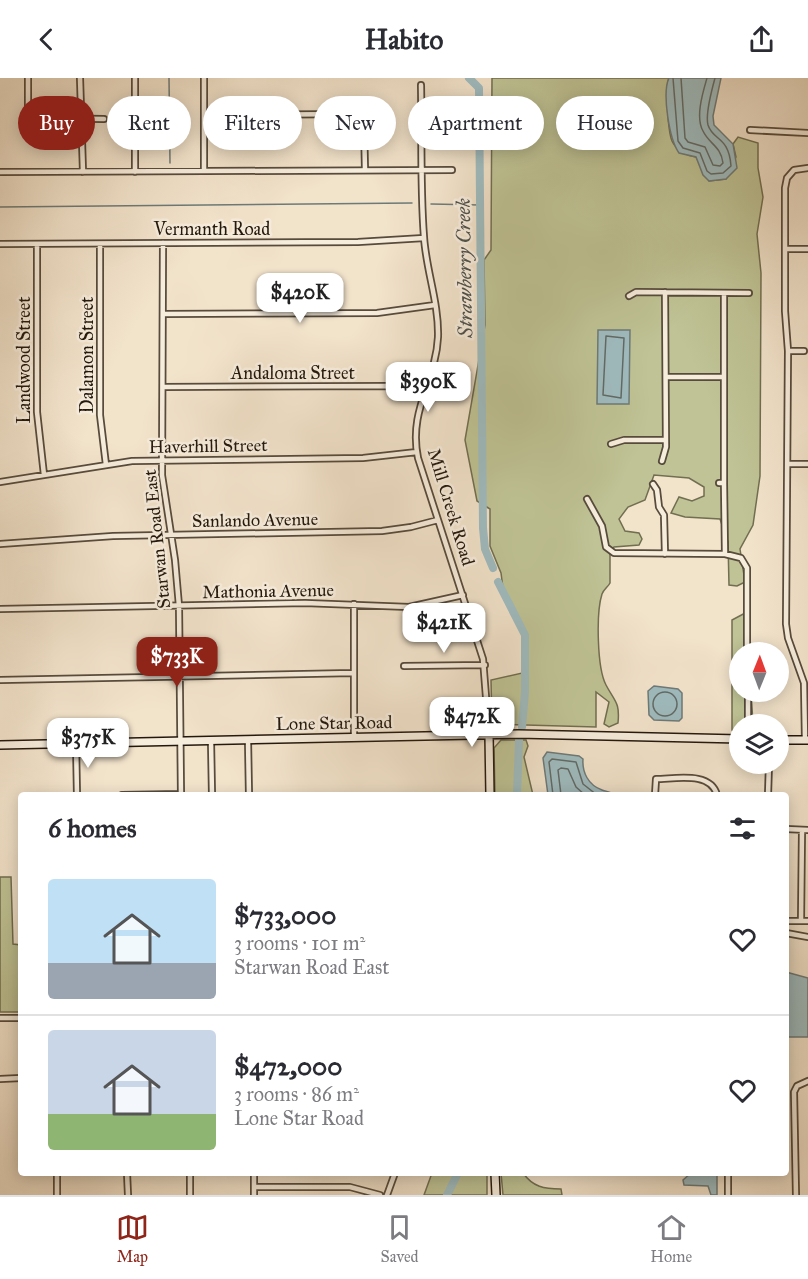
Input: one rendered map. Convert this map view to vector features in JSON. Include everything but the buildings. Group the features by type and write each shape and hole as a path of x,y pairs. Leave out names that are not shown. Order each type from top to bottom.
{"street":[{"path":"28,78 28,96"},
{"path":"81,78 81,96"},
{"path":"135,78 135,172"},
{"path":"204,78 204,96"},
{"name":"Mill Creek Road","path":"421,85 424,238 438,327 436,354 415,424 417,452 485,665 490,792"},
{"path":"302,116 359,116 364,124 365,170"},
{"path":"95,120 104,120"},
{"path":"750,130 808,133"},
{"path":"83,150 83,172"},
{"path":"204,150 204,171"},
{"path":"789,740 806,740 804,683 788,638 786,624 788,351 785,249 788,178 794,170 808,168"},
{"path":"0,172 452,170"},
{"name":"Vermanth Road","path":"0,244 358,242 424,238"},
{"name":"Starwan Road East","path":"163,243 163,492 179,606 181,792"},
{"name":"Landwood Street","path":"37,244 37,412 44,475"},
{"name":"Dalamon Street","path":"100,244 100,415 106,465"},
{"path":"785,249 808,249"},
{"path":"629,296 636,292 750,293"},
{"path":"662,461 666,440 666,292"},
{"path":"724,293 722,483 725,554"},
{"path":"163,314 385,312 435,305"},
{"path":"788,351 804,351"},
{"path":"666,377 724,377"},
{"name":"Andaloma Street","path":"162,387 388,386 422,395"},
{"path":"611,444 624,440 666,440"},
{"name":"Haverhill Street","path":"0,482 106,465 162,460 363,458 417,452"},
{"path":"788,464 808,464"},
{"path":"653,484 657,490 658,507 664,515 665,554"},
{"path":"587,499 602,526 604,541 609,550 622,555 725,554 741,558 747,568 747,642"},
{"name":"Sanlando Avenue","path":"0,544 170,535 382,531 438,520"},
{"name":"Mathonia Avenue","path":"0,609 354,604 409,607 463,595"},
{"path":"354,604 354,738"},
{"path":"404,666 485,665"},
{"path":"0,680 353,673"},
{"name":"Lone Star Road","path":"0,745 541,734 729,739"},
{"path":"248,740 249,792"},
{"path":"211,741 212,792"},
{"path":"76,743 77,792"},
{"path":"768,792 769,774"},
{"path":"656,792 656,779 708,781 715,787 716,792"},
{"path":"789,829 808,830"},
{"path":"801,921 802,830"},
{"path":"789,921 808,921"},
{"path":"789,934 808,937"},
{"path":"0,1018 18,1018"},
{"path":"0,1079 18,1078"},
{"path":"796,1195 795,1092 797,1086 808,1081"},
{"path":"57,1176 57,1195"},
{"path":"127,1176 128,1195"},
{"path":"190,1176 190,1195"},
{"path":"254,1176 254,1195"},
{"path":"387,1195 394,1176"},
{"path":"495,1176 495,1195"},
{"path":"728,1176 728,1194"},
{"path":"254,1187 350,1187 380,1195"}],"green space":[{"path":"492,78 669,78 667,90 672,141 682,152 696,157 709,181 726,179 736,157 733,144 738,137 758,143 758,168 763,197 757,234 761,273 760,476 753,525 740,549 745,582 737,586 729,585 728,542 720,519 685,517 671,513 679,497 692,501 704,496 704,487 689,478 654,475 645,500 628,507 619,519 625,531 639,533 642,539 639,545 614,547 610,551 610,583 603,592 600,603 598,640 601,666 606,685 616,702 618,711 618,723 609,727 604,724 609,702 596,692 596,727 492,724 491,680 527,672 526,632 503,588 501,573 490,546 490,509 477,501 465,440 485,325 484,260 491,250 492,150 544,150 544,96 492,96"},
{"path":"747,612 748,642 732,642 732,620"},
{"path":"732,702 752,702 752,714 732,714"},
{"path":"501,740 526,740 528,746 524,757 532,792 495,792 494,748"},
{"path":"0,877 11,877 13,944 18,945 18,1012 0,1012"},
{"path":"431,1176 487,1176 487,1195 424,1195"},
{"path":"501,1176 526,1176 539,1186 561,1189 562,1195 503,1195"}],"water":[{"path":"669,78 721,78 713,116 714,125 733,144 737,168 726,179 709,181 703,175 696,157 679,153 675,146 666,94"},
{"path":"598,330 630,330 629,404 597,404"},
{"path":"654,686 678,689 682,693 682,718 679,721 654,720 649,715 648,691"},
{"path":"547,752 579,756 583,759 585,773 590,781 597,788 609,792 548,792 543,758"},
{"path":"789,973 808,978 808,1037 789,1037"},
{"path":"688,1176 717,1176 717,1195 711,1195 708,1186 684,1185 683,1180"}],"waterway":[{"path":"169,78 170,163"},
{"name":"Strawberry Creek","path":"469,78 479,88 483,528 485,549 493,568"},
{"path":"0,207 412,203"},
{"path":"431,204 480,205"},
{"name":"Strawberry Creek","path":"498,582 525,635 525,692 522,727"},
{"name":"Strawberry Creek","path":"517,792 519,740"},
{"name":"Strawberry Creek","path":"447,1195 456,1176"}]}
